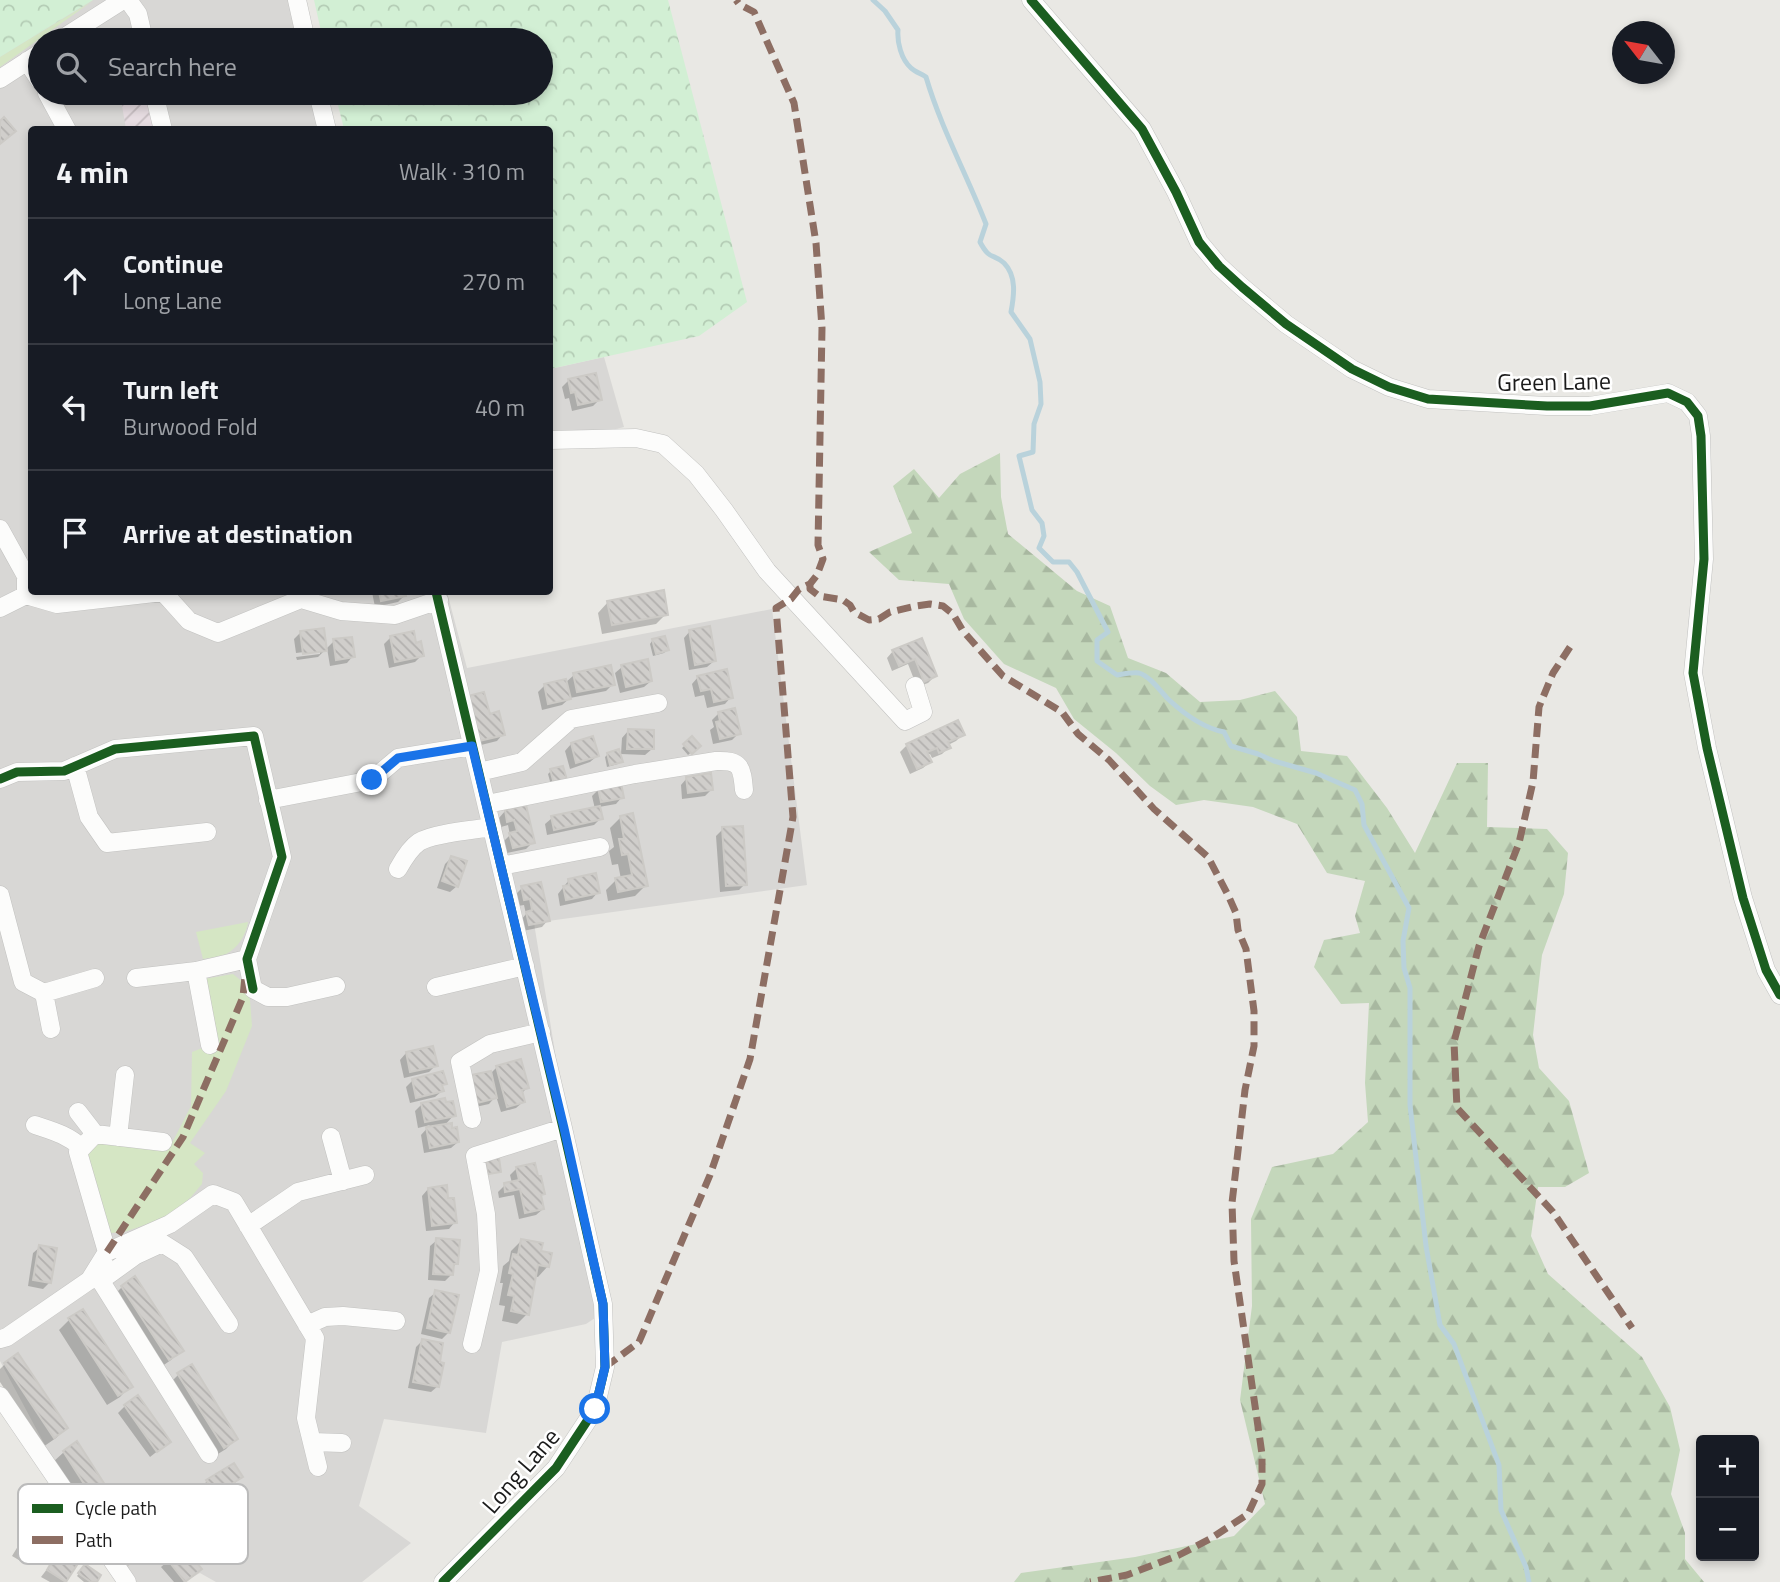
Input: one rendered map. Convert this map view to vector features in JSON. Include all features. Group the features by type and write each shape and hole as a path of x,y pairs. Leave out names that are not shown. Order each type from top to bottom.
{"street":[{"path":"80,28 126,0 138,14 141,28"},
{"path":"297,0 303,28"},
{"name":"Green Lane","path":"1031,0 1142,129 1199,242 1219,266 1286,324 1352,369 1388,387 1428,399 1591,406 1668,393 1687,402 1698,416 1701,436 1704,559 1693,673 1707,748 1743,898 1766,970 1780,995"},
{"path":"0,79 28,61"},
{"path":"53,105 64,126"},
{"path":"157,105 161,126"},
{"path":"321,105 326,126"},
{"path":"553,440 636,438 663,444 696,474 767,571 905,720 923,712 915,686"},
{"path":"0,529 26,576 26,595"},
{"path":"0,608 26,595 57,604 136,595"},
{"path":"166,595 189,621 218,633 301,599 341,611 395,615 438,596"},
{"name":"Long Lane","path":"438,596 603,1304 605,1367 595,1409 555,1468 443,1582"},
{"path":"479,772 522,762 571,719 658,703"},
{"path":"0,779 17,772 64,771 115,749 254,736 282,857 247,959 253,989 268,997 287,997 336,986"},
{"path":"268,800 372,780 398,758 472,746"},
{"path":"487,804 635,774 716,761 735,763 743,772 744,790"},
{"path":"75,766 89,817 107,843 207,832"},
{"path":"398,869 419,842 492,827"},
{"path":"501,866 600,847"},
{"path":"0,895 23,982 44,993 95,978"},
{"path":"136,978 196,971 247,959"},
{"path":"436,987 525,966"},
{"path":"196,971 210,1045"},
{"path":"44,993 51,1029"},
{"path":"472,1119 460,1062 490,1044 541,1032"},
{"path":"118,1136 125,1075"},
{"path":"78,1112 95,1134 163,1142"},
{"path":"35,1125 63,1135 82,1148"},
{"path":"472,1344 489,1271 486,1214 474,1156 564,1128"},
{"path":"95,1134 78,1152 107,1252 95,1281"},
{"path":"331,1137 343,1181"},
{"path":"248,1226 298,1192 365,1175"},
{"path":"107,1252 170,1224 213,1194 234,1202 315,1338 306,1418 318,1467"},
{"path":"0,1339 136,1255 162,1243 184,1257 229,1325"},
{"path":"95,1281 209,1454"},
{"path":"307,1325 326,1317 343,1316 397,1321"},
{"path":"0,1396 60,1484"},
{"path":"312,1442 342,1443"},
{"path":"115,1564 127,1582"}],"shaded area":[{"path":"0,0 290,0 298,28 28,28 28,105 318,105 323,126 28,126 28,595 448,595 467,668 772,609 807,885 534,923 598,1316 586,1324 502,1342 486,1433 384,1419 359,1506 411,1543 362,1582 216,1582 200,1573 184,1582 118,1582 108,1564 248,1564 248,1484 66,1484 0,1361"},
{"path":"122,105 165,105 170,126 125,126"},
{"path":"604,357 624,427 553,445 553,368"}],"green space":[{"path":"0,0 93,0 47,28 28,28 28,40 0,57"},
{"path":"94,0 55,28 48,28"},
{"path":"314,0 668,0 747,302 699,336 553,368 553,126 343,126 338,105 553,105 553,28 320,28"},
{"path":"28,40 28,47 0,67 0,57"},
{"path":"1000,453 1001,497 1008,534 1077,591 1110,606 1128,658 1166,673 1200,702 1240,700 1275,691 1297,717 1301,751 1347,756 1387,808 1415,853 1457,763 1488,763 1487,827 1547,829 1568,853 1564,894 1542,955 1533,1035 1539,1068 1569,1101 1589,1173 1565,1187 1538,1187 1531,1236 1548,1274 1642,1357 1670,1407 1680,1450 1671,1494 1685,1533 1685,1559 1704,1582 1014,1582 1021,1573 1135,1557 1234,1536 1265,1504 1240,1400 1252,1306 1251,1219 1272,1167 1333,1154 1368,1122 1365,1083 1369,1003 1341,1004 1314,967 1324,940 1360,933 1355,916 1365,881 1327,873 1297,824 1253,807 1204,800 1176,805 1150,786 1116,753 1074,719 1056,688 1004,664 964,619 949,584 899,580 869,552 912,533 893,486 914,469 939,498 960,474"},
{"path":"248,922 238,945 223,955 203,959 196,932"},
{"path":"233,974 244,983 250,1000 252,1026 226,1091 190,1143 205,1153 194,1164 203,1173 202,1184 168,1217 124,1232 111,1233 84,1153 107,1135 173,1141 191,1106 192,1052 210,1045 198,980"}],"building":[{"path":"4,117 16,131 0,144 0,121"},
{"path":"596,373 602,400 578,405 575,392 571,393 568,379"},
{"path":"664,590 668,615 612,625 607,601"},
{"path":"380,595 406,596 381,601"},
{"path":"710,626 716,661 695,665 689,630"},
{"path":"324,628 327,651 303,654 300,631"},
{"path":"414,631 416,643 421,641 424,656 395,662 390,636"},
{"path":"665,636 669,650 656,654 652,639"},
{"path":"352,637 355,657 336,660 333,639"},
{"path":"922,638 937,676 924,682 915,659 899,666 892,650"},
{"path":"648,659 652,681 626,687 621,665"},
{"path":"611,665 615,685 577,692 573,673"},
{"path":"727,669 733,698 714,702 711,689 701,691 697,676"},
{"path":"566,679 571,699 548,704 544,684"},
{"path":"484,692 490,714 499,711 505,735 479,741 468,696"},
{"path":"735,708 741,734 720,739 716,722 720,721 718,712"},
{"path":"958,720 965,735 948,742 951,748 939,753 937,748 927,752 932,762 917,769 906,744"},
{"path":"628,729 654,730 654,749 627,749"},
{"path":"593,736 599,756 576,763 571,743"},
{"path":"692,736 701,746 692,754 683,744"},
{"path":"619,749 623,762 610,765 607,753"},
{"path":"563,766 567,780 554,784 550,769"},
{"path":"711,773 713,790 688,793 686,777"},
{"path":"621,783 624,798 601,802 598,788"},
{"path":"526,805 535,843 513,848 509,833 517,831 514,820 507,822 505,810"},
{"path":"600,806 603,819 554,830 551,816"},
{"path":"633,813 648,886 618,892 615,878 632,875 628,854 622,855 619,839 624,839 620,816"},
{"path":"743,826 747,885 726,886 722,827"},
{"path":"451,856 467,861 458,887 442,881"},
{"path":"596,873 600,893 566,900 563,886 569,885 568,879"},
{"path":"541,882 550,921 529,925 526,912 532,910 530,899 524,900 521,886"},
{"path":"433,1046 438,1066 410,1072 406,1052"},
{"path":"521,1059 529,1088 522,1090 525,1102 507,1107 496,1066"},
{"path":"443,1071 447,1084 442,1085 444,1091 416,1098 412,1079"},
{"path":"491,1071 497,1098 477,1103 471,1075"},
{"path":"445,1098 446,1102 453,1101 456,1116 425,1122 421,1103"},
{"path":"452,1123 452,1128 457,1127 459,1142 430,1148 426,1127"},
{"path":"499,1158 501,1172 488,1174 485,1160"},
{"path":"535,1163 545,1194 541,1195 544,1209 525,1213 520,1189 505,1192 504,1183 519,1180 516,1167"},
{"path":"447,1185 448,1198 454,1198 457,1223 432,1226 428,1188"},
{"path":"436,1238 460,1240 458,1264 454,1264 453,1275 433,1274"},
{"path":"521,1239 543,1243 541,1251 552,1253 549,1267 538,1265 529,1315 511,1311 514,1296 508,1295 513,1274 509,1273 513,1254 518,1255"},
{"path":"39,1245 57,1248 51,1283 33,1280"},
{"path":"135,1276 184,1351 169,1360 121,1286"},
{"path":"435,1290 459,1295 450,1333 427,1328"},
{"path":"83,1309 133,1387 118,1396 68,1318"},
{"path":"422,1339 443,1343 440,1362 444,1363 439,1387 413,1382"},
{"path":"18,1353 68,1428 54,1438 4,1363"},
{"path":"192,1364 238,1439 224,1448 177,1373"},
{"path":"138,1395 171,1442 157,1452 124,1405"},
{"path":"77,1441 104,1484 84,1484 63,1451"},
{"path":"234,1463 243,1477 231,1484 209,1484 206,1480"},
{"path":"50,1564 78,1564 66,1582 47,1570"},
{"path":"85,1564 101,1575 97,1582 91,1582 78,1573"},
{"path":"171,1564 198,1564 202,1569 185,1582"}],"waterway":[{"path":"873,0 885,11 898,30 900,50 905,60 926,77 939,115 986,224 980,242 983,248 1004,263 1011,274 1014,293 1011,312 1030,339 1040,382 1041,404 1034,424 1033,452 1019,456 1032,510 1042,523 1044,536 1039,548 1053,562 1069,562 1077,572 1108,632 1097,640 1097,661 1117,675 1143,675 1187,715 1208,727 1224,732 1231,746 1316,773 1355,790 1362,804 1364,825 1409,908 1403,941 1404,968 1410,988 1410,1105 1426,1246 1440,1325 1454,1344 1499,1465 1501,1510 1526,1567 1529,1582"}],"marked path":[{"path":"605,1367 639,1342 710,1175 750,1059 793,817 776,608 791,599 799,589 810,584 823,559 818,545 822,328 816,243 794,103 754,12 736,0"},
{"path":"810,584 810,589 819,596 843,600 854,612 869,620 916,606 943,606 953,614 963,631 1003,676 1062,712 1078,734 1109,760 1154,809 1208,857 1236,913 1238,930 1246,949 1254,1011 1254,1046 1245,1090 1232,1203 1234,1261 1262,1454 1262,1484 1248,1514 1210,1539 1179,1555 1127,1575 1090,1582"},
{"path":"1570,647 1553,673 1539,707 1533,782 1519,843 1479,946 1454,1042 1457,1108 1553,1212 1632,1328"},
{"path":"107,1252 183,1137 243,997 245,976"}],"cycle path":[{"path":"1031,0 1142,129 1199,242 1219,266 1286,324 1352,369 1389,387 1428,399 1590,406 1668,393 1687,402 1698,416 1701,436 1704,559 1693,673 1707,748 1743,898 1766,970 1780,995"},
{"path":"437,595 603,1304 605,1367 595,1409 556,1468 443,1582"},
{"path":"0,779 17,772 64,771 115,749 254,736 282,857 247,959 253,989"}],"route":[{"path":"372,780 398,758 472,746 564,1128 603,1304 605,1367 595,1409"}]}
